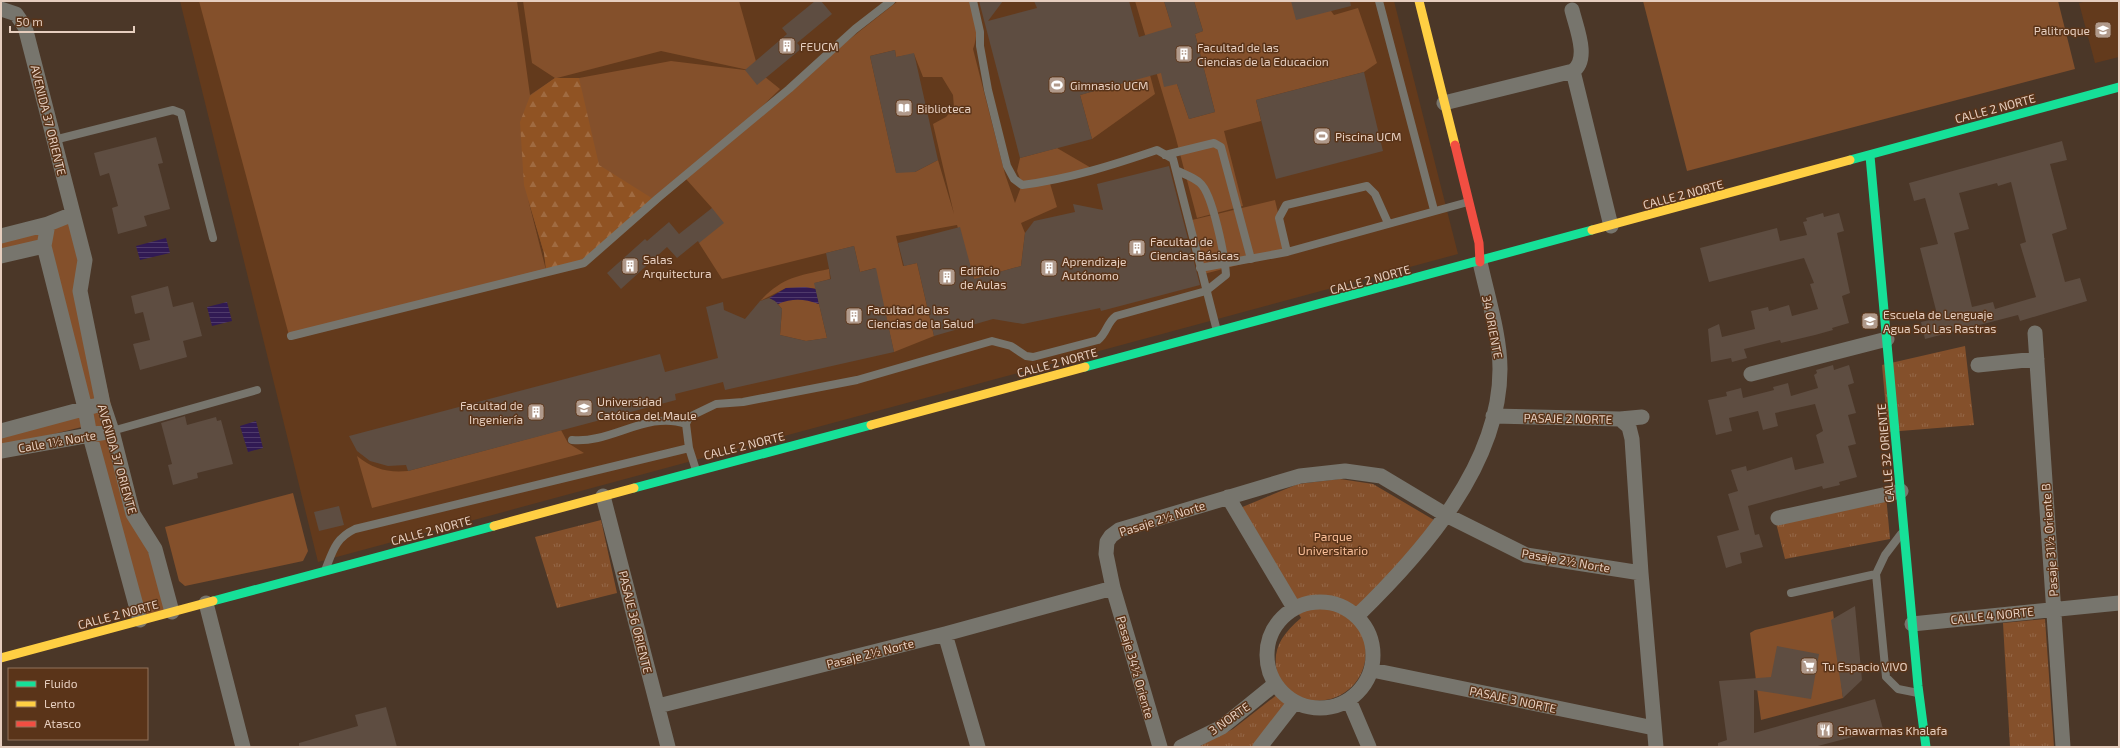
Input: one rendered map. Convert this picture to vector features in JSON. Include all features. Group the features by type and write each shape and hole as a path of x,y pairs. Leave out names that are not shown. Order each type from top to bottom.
{"main road":[{"name":"34 ORIENTE","path":"1419,1 1479,243 1480,262"},
{"name":"CALLE 2 NORTE","path":"1,658 696,470 1480,262 2119,87"},
{"name":"CALLE 32 ORIENTE","path":"1870,156 1912,624 1926,747"}],"street":[{"name":"AVENIDA 37 ORIENTE","path":"1,9 16,14 25,27 85,260 80,285 103,404 112,431 132,514 155,549 172,612"},
{"path":"1444,103 1573,71 1579,65 1581,56 1572,10"},
{"path":"1573,71 1611,226"},
{"path":"1,236 48,224 73,214"},
{"name":"AVENIDA 37 ORIENTE","path":"48,224 44,246 85,408 90,436 140,620"},
{"path":"1,256 44,246"},
{"name":"34 ORIENTE","path":"1357,616 1414,557 1446,515 1463,489 1479,458 1493,416 1500,383 1499,355 1480,262"},
{"path":"60,306 82,299"},
{"name":"Pasaje 31½ Oriente B","path":"2035,333 2063,747"},
{"path":"1751,374 1887,339"},
{"path":"1978,365 2036,359"},
{"name":"Calle 1½ Norte","path":"1,431 103,404"},
{"name":"PASAJE 2 NORTE","path":"1493,416 1620,419 1642,417"},
{"path":"1620,419 1629,427 1632,439 1641,573 1656,747"},
{"name":"Calle 1½ Norte","path":"1,451 112,431"},
{"name":"Pasaje 2½ Norte","path":"658,706 945,634 1113,588 1105,546 1111,536 1119,530 1300,476 1346,471 1381,476 1446,515 1526,555 1641,573"},
{"path":"1778,518 1901,491"},
{"name":"PASAJE 36 ORIENTE","path":"603,496 668,747"},
{"path":"1228,497 1294,608"},
{"name":"Pasaje 34½ Oriente","path":"1113,588 1160,747"},
{"path":"1326,601 1343,606 1357,616 1366,626 1373,645 1372,670 1362,689 1349,700 1335,706 1320,709 1306,707 1295,702 1284,694 1275,684 1269,672 1266,655 1269,637 1277,623 1294,608 1310,602 1326,601"},
{"path":"206,603 243,747"},
{"name":"CALLE 4 NORTE","path":"1912,624 2119,603"},
{"path":"945,634 978,747"},
{"name":"PASAJE 3 NORTE","path":"1372,670 1654,728"},
{"name":"3 NORTE","path":"1181,747 1222,726 1275,684"},
{"path":"1349,700 1369,747"},
{"path":"1260,747 1295,702"}],"lane":[{"path":"292,336 584,263 658,198 789,89 855,29 891,1"},
{"path":"973,1 979,24 980,46 988,90 1007,166 1014,179 1022,185 1048,182 1115,164 1158,150 1173,159 1217,332"},
{"path":"1379,1 1434,210"},
{"path":"54,140 173,110 181,113 213,238"},
{"path":"1165,155 1214,143 1221,147 1251,259"},
{"path":"696,470 689,448 686,424 689,416 716,404 743,402 857,380 992,341 1011,346 1029,357 1093,342 1106,333 1110,320 1116,316 1206,291 1226,276 1224,251 1208,195 1201,183 1176,170"},
{"path":"1287,252 1279,218 1286,205 1367,186 1375,194 1388,223"},
{"path":"1200,268 1287,252 1434,210 1468,202"},
{"path":"112,431 257,390"},
{"path":"572,440 583,441 600,438 630,428 666,419 686,424"},
{"path":"325,571 334,546 340,537 355,529 689,448"},
{"path":"1904,531 1885,555 1876,574 1886,677 1898,689 1919,694"},
{"path":"1791,593 1876,574"}],"shaded area":[{"name":"Universidad Católica del Maule","path":"180,1 1394,1 1458,254 318,562"},
{"name":"Palitroque","path":"2087,1 2119,1 2119,57 2095,63 2079,3"},
{"path":"166,238 170,253 140,260 136,246"},
{"path":"805,287 816,289 819,304 798,300 778,304 769,298 786,288"},
{"path":"227,302 232,321 212,326 207,307"},
{"path":"256,421 263,448 248,452 240,426"}],"green space":[{"path":"199,1 517,1 530,95 555,78 532,63 523,1 739,1 759,72 780,89 708,159 846,42 898,1 971,1 976,25 976,37 973,49 1005,174 1015,203 1022,184 1017,171 1020,158 1057,148 1093,169 1049,180 1057,207 1021,223 1025,233 1021,266 985,276 987,286 980,298 957,225 896,236 903,266 917,263 934,336 894,352 875,268 860,272 854,246 722,279 699,243 712,208 686,179 586,265 290,339","holes":["895,50 896,57 914,54 923,77 942,77 953,95 954,108 946,117 933,124 954,214 938,160 915,172 896,172 870,56","661,51 753,71 671,61 579,78 557,78","528,199 544,253 546,270"]},
{"path":"1135,1 1164,1 1172,27 1177,84 1189,119 1215,112 1195,34 1203,31 1194,1 1291,1 1331,11 1334,15 1358,8 1377,63 1364,72 1256,100 1261,121 1224,131 1243,206 1197,218 1175,135"},
{"path":"1643,1 2058,1 2075,69 1687,171"},
{"path":"1150,75 1155,94 1092,139 1080,95"},
{"path":"555,78 579,78 599,165 658,202 586,265 547,274 544,253 524,185 520,122 530,96"},
{"path":"1275,200 1287,252 1204,274 1192,220"},
{"path":"73,214 82,277 138,525 172,612 140,620 90,425 1,447 1,431 85,408 44,246 1,256 1,236"},
{"path":"829,269 830,279 815,283 816,289 805,287 786,288 760,301 768,293 784,282 799,276"},
{"path":"789,299 805,299 819,304 827,338 806,341 780,335 782,309 778,304"},
{"path":"1965,346 1974,425 1888,432 1882,365"},
{"path":"561,430 568,443 584,453 372,508 357,456 375,467 387,471 408,471"},
{"name":"Parque Universitario","path":"1340,479 1373,484 1434,520 1392,576 1351,614 1362,632 1366,650 1364,666 1357,681 1345,692 1330,699 1312,701 1292,696 1253,747 1198,747 1233,729 1283,690 1276,668 1277,650 1285,634 1301,618 1240,508 1298,484"},
{"path":"293,493 308,551 303,561 185,586 179,581 165,527"},
{"path":"1886,495 1890,539 1785,559 1776,523"},
{"path":"601,520 617,593 557,608 535,537"},
{"path":"1833,611 1843,698 1761,720 1750,633 1755,630"},
{"path":"2045,619 2054,747 2010,747 2003,623"}],"building":[{"name":"FEUCM","path":"815,1 821,1 832,14 797,43 802,48 757,85 745,70 787,34 782,28"},
{"name":"Gimnasio UCM","path":"979,1 1003,1 988,21 1037,8 1034,1 1129,1 1139,37 1172,27 1164,1 1194,1 1203,31 1195,34 1215,112 1189,119 1177,84 1164,87 1161,73 1080,95 1092,139 1020,158"},
{"path":"1291,1 1350,1 1351,6 1296,20"},
{"name":"Biblioteca","path":"895,50 896,57 914,53 938,160 915,172 896,173 870,56"},
{"name":"Piscina UCM","path":"1364,72 1383,151 1276,179 1256,100"},
{"path":"156,137 163,163 158,164 170,209 144,216 147,226 118,234 112,208 118,206 109,173 100,176 94,153"},
{"path":"2062,141 2067,160 2050,164 2067,229 2052,234 2065,282 2080,278 2087,301 2020,321 2018,315 1925,339 1921,322 1938,318 1920,248 1938,244 1925,198 1914,201 1909,183","holes":["2011,182 2026,242 2020,244 2036,297 1995,309 1993,302 1972,307 1954,233 1969,229 1959,193 1997,183 1998,186"]},
{"path":"1169,166 1200,285 1101,311 1100,308 1023,324 993,319 934,336 917,263 904,266 898,243 960,227 974,279 1021,266 1025,233 1034,221 1075,212 1073,204 1103,210 1097,184"},
{"path":"712,208 724,223 677,258 667,247 621,289 607,273 645,239 647,241 669,222 679,234"},
{"path":"1823,213 1824,217 1839,213 1844,231 1837,233 1850,293 1842,296 1849,323 1832,328 1833,330 1815,335 1781,343 1780,340 1744,349 1747,358 1732,362 1731,358 1711,362 1708,329 1719,324 1722,337 1755,329 1751,311 1768,307 1769,311 1789,305 1792,316 1818,309 1810,284 1814,283 1804,258 1709,282 1700,248 1777,228 1780,241 1807,235 1803,222 1807,221 1806,218"},
{"path":"854,246 860,272 876,268 894,352 725,390 723,382 675,394 676,400 408,471 406,465 388,466 370,461 357,451 349,436 660,354 665,372 718,358 706,307 723,302 724,310 745,319 760,301 769,298 775,301 782,309 780,335 806,341 827,338 814,283 831,279 826,253"},
{"path":"168,286 173,307 193,302 202,336 183,341 187,357 140,370 133,344 150,340 143,312 135,314 131,296"},
{"path":"1833,365 1834,370 1849,365 1854,383 1848,385 1856,413 1848,415 1856,444 1848,446 1857,477 1839,482 1840,485 1823,489 1822,486 1748,506 1755,535 1759,534 1763,547 1740,553 1742,563 1726,568 1717,536 1739,530 1728,494 1738,491 1731,470 1746,466 1747,471 1792,457 1795,470 1824,463 1816,435 1823,431 1815,404 1775,413 1778,426 1763,430 1758,411 1729,418 1732,431 1716,435 1708,400 1727,396 1726,392 1741,388 1743,398 1774,390 1773,387 1788,383 1791,396 1818,388 1814,375 1817,373 1816,370"},
{"path":"185,416 187,425 216,417 217,421 221,420 233,464 197,473 198,478 173,485 168,465 172,464 161,423"},
{"path":"339,506 344,525 319,531 314,512"},
{"path":"1855,606 1862,680 1843,698 1831,620"},
{"path":"1777,646 1819,654 1811,699 1754,690 1754,733 1875,699 1883,729 1814,747 1718,747 1718,743 1727,740 1719,681 1771,677"},
{"path":"386,707 397,747 299,747 299,743 358,726 355,715"}],"traffic: fast":[{"path":"1850,160 2119,87"},
{"path":"1870,156 1918,686 1926,747"},
{"path":"1085,367 1592,230"},
{"path":"634,488 871,425"},
{"path":"213,601 494,526"}],"traffic: slow":[{"path":"1419,1 1455,145"},
{"path":"1592,230 1850,160"},
{"path":"871,425 1085,367"},
{"path":"494,526 634,488"},
{"path":"1,658 213,601"}],"traffic: jam":[{"path":"1455,145 1479,243 1480,262"}],"place":[{"name":"Palitroque","path":"2103,30"},
{"name":"FEUCM","path":"787,46"},
{"name":"Facultad de las Ciencias de la Educacion","path":"1184,54"},
{"name":"Gimnasio UCM","path":"1057,85"},
{"name":"Biblioteca","path":"904,108"},
{"name":"Piscina UCM","path":"1322,136"},
{"name":"Facultad de Ciencias Básicas","path":"1137,248"},
{"name":"Salas Arquitectura","path":"630,266"},
{"name":"Aprendizaje Autónomo","path":"1049,268"},
{"name":"Edificio de Aulas","path":"947,277"},
{"name":"Facultad de las Ciencias de la Salud","path":"854,316"},
{"name":"Escuela de Lenguaje Agua Sol Las Rastras","path":"1870,321"},
{"name":"Universidad Católica del Maule","path":"584,408"},
{"name":"Facultad de Ingeniería","path":"536,412"},
{"name":"Tu Espacio VIVO","path":"1809,666"},
{"name":"Shawarmas Khalafa","path":"1825,730"}]}
